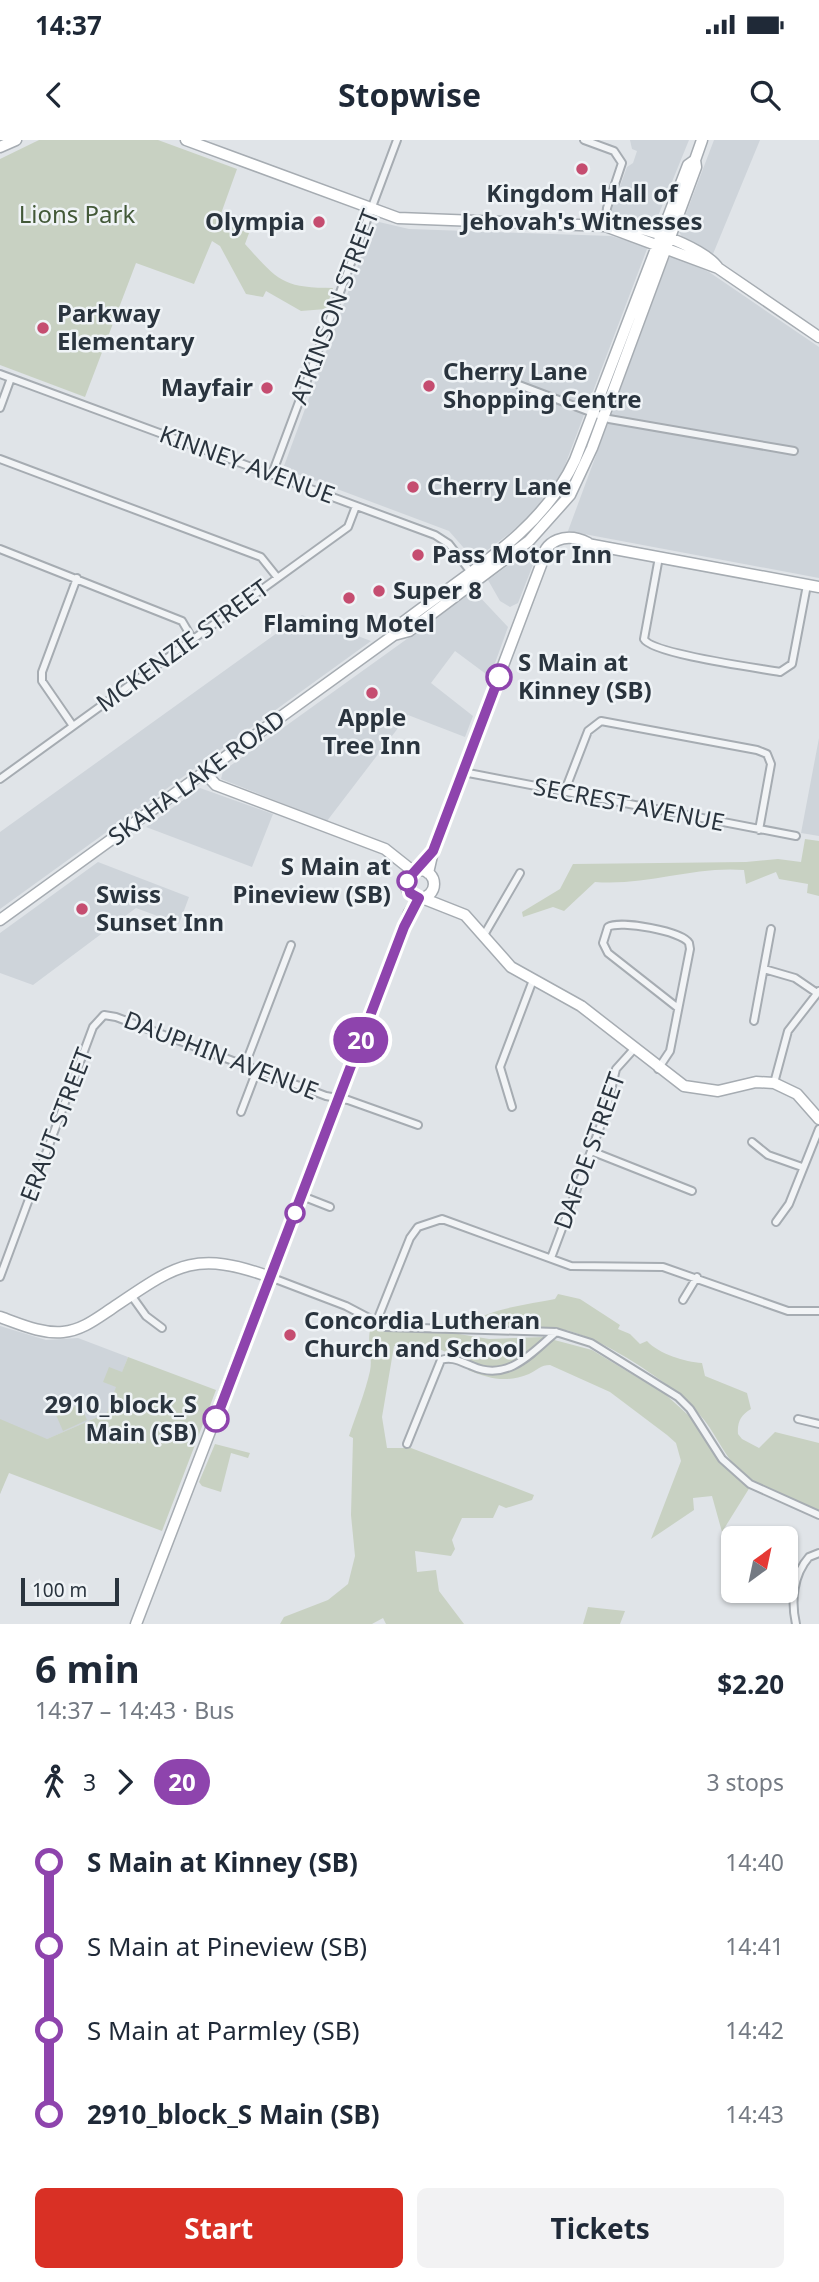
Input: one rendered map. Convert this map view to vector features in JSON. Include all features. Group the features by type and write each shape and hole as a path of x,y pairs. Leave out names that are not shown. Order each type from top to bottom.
{"street":[{"path":"0,147 16,140"},
{"path":"186,140 398,218 605,226 663,241 718,268 819,337"},
{"name":"ATKINSON STREET","path":"272,474 397,140"},
{"path":"584,140 614,151 622,163 607,208 605,226"},
{"path":"598,415 663,241 696,167 695,160 702,140"},
{"name":"KINNEY AVENUE","path":"0,373 443,539 473,576"},
{"path":"0,408 11,378"},
{"path":"519,385 598,415 794,452"},
{"name":"SKAHA LAKE ROAD","path":"0,920 394,635 402,623 529,541 570,495 598,415"},
{"name":"SKAHA LAKE ROAD","path":"473,576 540,517 566,480 598,415"},
{"path":"0,459 261,557 277,578"},
{"name":"MCKENZIE STREET","path":"0,779 348,527 356,506"},
{"path":"554,516 555,527 562,539"},
{"path":"136,1624 417,896 417,874 433,851 545,550 562,539 579,538 588,543 819,587"},
{"path":"0,549 182,621 192,638"},
{"path":"659,557 644,639 652,648 690,656 780,672 788,670 792,664 807,585"},
{"path":"73,726 42,681 42,672 77,578"},
{"path":"564,793 588,731 601,721 757,750 767,754 771,764 759,830"},
{"path":"214,766 219,786"},
{"name":"SECREST AVENUE","path":"463,772 796,836"},
{"path":"205,773 219,786 385,849 434,886 451,907"},
{"path":"484,935 520,873"},
{"path":"417,896 429,895 434,886"},
{"path":"417,896 451,907 472,920 506,963 582,1006 684,1086 703,1091 724,1090 756,1082 774,1083 797,1094 819,1119"},
{"path":"659,1069 670,1051 690,949 686,937 618,923 608,927 603,943 608,953 678,1008"},
{"path":"754,1021 771,929"},
{"path":"245,1065 291,945"},
{"path":"764,969 795,978 818,992 788,1031 774,1083"},
{"path":"512,1107 500,1067 533,980"},
{"name":"DAUPHIN AVENUE","path":"104,1016 116,1017 338,1100 348,1100 418,1125"},
{"name":"ERAUT STREET","path":"0,1277 93,1027 104,1016"},
{"name":"DAFOE STREET","path":"551,1258 606,1111 616,1069 635,1049"},
{"path":"241,1112 257,1070"},
{"path":"776,1222 789,1204 819,1129"},
{"path":"752,1142 768,1155 803,1167"},
{"path":"591,1151 692,1191"},
{"path":"302,1196 330,1207"},
{"path":"376,1323 410,1238 418,1227 442,1219 571,1266 663,1267 788,1311 819,1311"},
{"path":"0,1317 43,1331 70,1331 88,1324 173,1269 203,1262 232,1264 270,1277 346,1306 386,1327 430,1326 505,1333 556,1332 591,1343 665,1387 691,1409 734,1472 750,1483 819,1515"},
{"path":"683,1300 697,1277"},
{"path":"131,1295 146,1316 162,1328"},
{"path":"407,1444 441,1360 455,1359 482,1371 502,1372 524,1360 556,1332"},
{"path":"798,1419 819,1424"},
{"path":"796,1624 794,1597 797,1577 808,1557 819,1553"}],"shaded area":[{"path":"630,140 689,140 654,226 615,217 611,211 627,167 633,163 637,151 632,149"},
{"path":"714,140 760,140 713,254 682,237 679,232"},
{"path":"379,222 409,229 611,236 646,246 647,249 562,473 526,521 477,558 470,555 449,531 289,471 284,466 372,227"},
{"path":"673,256 709,272 819,347 819,578 568,531 669,258"},
{"path":"528,551 536,557 518,603 510,607 500,601 488,580"},
{"path":"471,593 476,593 508,627 490,677 455,651 431,683 473,716 465,737 408,715 327,821 221,779 223,771"},
{"path":"302,615 371,641 0,909 0,832"},
{"path":"819,738 819,836 801,833"},
{"path":"200,788 273,814 252,867 146,827"},
{"path":"98,862 189,897 179,924 136,908 33,985 0,973 0,933"},
{"path":"0,1326 46,1340 78,1338 128,1357 107,1413 36,1444 21,1438 0,1494"}],"green space":[{"name":"Lions Park","path":"39,140 158,140 237,169 218,222 249,233 245,244 283,280 303,286 333,288 326,309 301,311 266,291 263,297 246,294 220,246 212,241 194,284 136,263 85,397 0,365 0,159"},
{"path":"805,839 819,841 819,896 807,893 808,884 779,879 776,872 746,884 744,870 707,871 633,881 595,882 564,911 553,907 523,917 522,912 560,889 573,864 746,862 778,859 801,862"},
{"path":"558,1294 580,1299 620,1325 618,1329 630,1334 640,1344 647,1341 658,1350 673,1356 702,1363 705,1376 747,1393 751,1409 739,1422 738,1434 742,1439 759,1448 775,1432 819,1443 819,1512 747,1477 733,1463 705,1421 687,1402 655,1376 617,1352 565,1330 544,1327 480,1328 481,1317 507,1308 555,1299"},
{"path":"371,1327 392,1331 435,1330 489,1339 543,1337 592,1350 665,1394 697,1423 728,1469 750,1487 726,1526 721,1526 721,1528 712,1496 693,1498 694,1510 651,1539 681,1461 676,1443 610,1392 550,1365 521,1377 498,1379 468,1370 469,1363 433,1346 394,1346 382,1417 387,1448 411,1448 534,1495 532,1500 506,1508 499,1505 493,1518 462,1518 452,1540 455,1549 451,1556 415,1551 417,1572 436,1570 439,1591 464,1624 386,1624 383,1618 372,1624 280,1624 284,1617 328,1600 348,1584 355,1556 351,1515 353,1438 349,1436 370,1371"},
{"path":"128,1357 216,1390 162,1531 9,1473 0,1494 0,1419 47,1439 107,1413 116,1387 103,1382 109,1367 122,1372"},
{"path":"80,1404 87,1420 63,1431 56,1415"},
{"path":"215,1444 250,1453 248,1458 231,1453 221,1492 202,1486 199,1482"},
{"path":"588,1607 625,1611 620,1624 583,1624"}],"bus line":[{"name":"20","path":"216,1419 409,913 419,898 410,893 407,880 411,874 418,871 433,851 499,677"}],"place":[{"name":"Kingdom Hall of Jehovah's Witnesses","path":"582,169"},
{"name":"Olympia","path":"319,222"},
{"name":"Parkway Elementary","path":"43,328"},
{"name":"Cherry Lane Shopping Centre","path":"429,386"},
{"name":"Mayfair","path":"267,388"},
{"name":"Cherry Lane","path":"413,487"},
{"name":"Pass Motor Inn","path":"418,555"},
{"name":"Super 8","path":"379,591"},
{"name":"Flaming Motel","path":"349,598"},
{"name":"S Main at Kinney (SB)","path":"499,677"},
{"name":"Apple Tree Inn","path":"372,693"},
{"name":"S Main at Pineview (SB)","path":"407,881"},
{"name":"Swiss Sunset Inn","path":"82,909"},
{"name":"Concordia Lutheran Church and School","path":"290,1335"},
{"name":"2910_block_S Main (SB)","path":"216,1419"}]}
